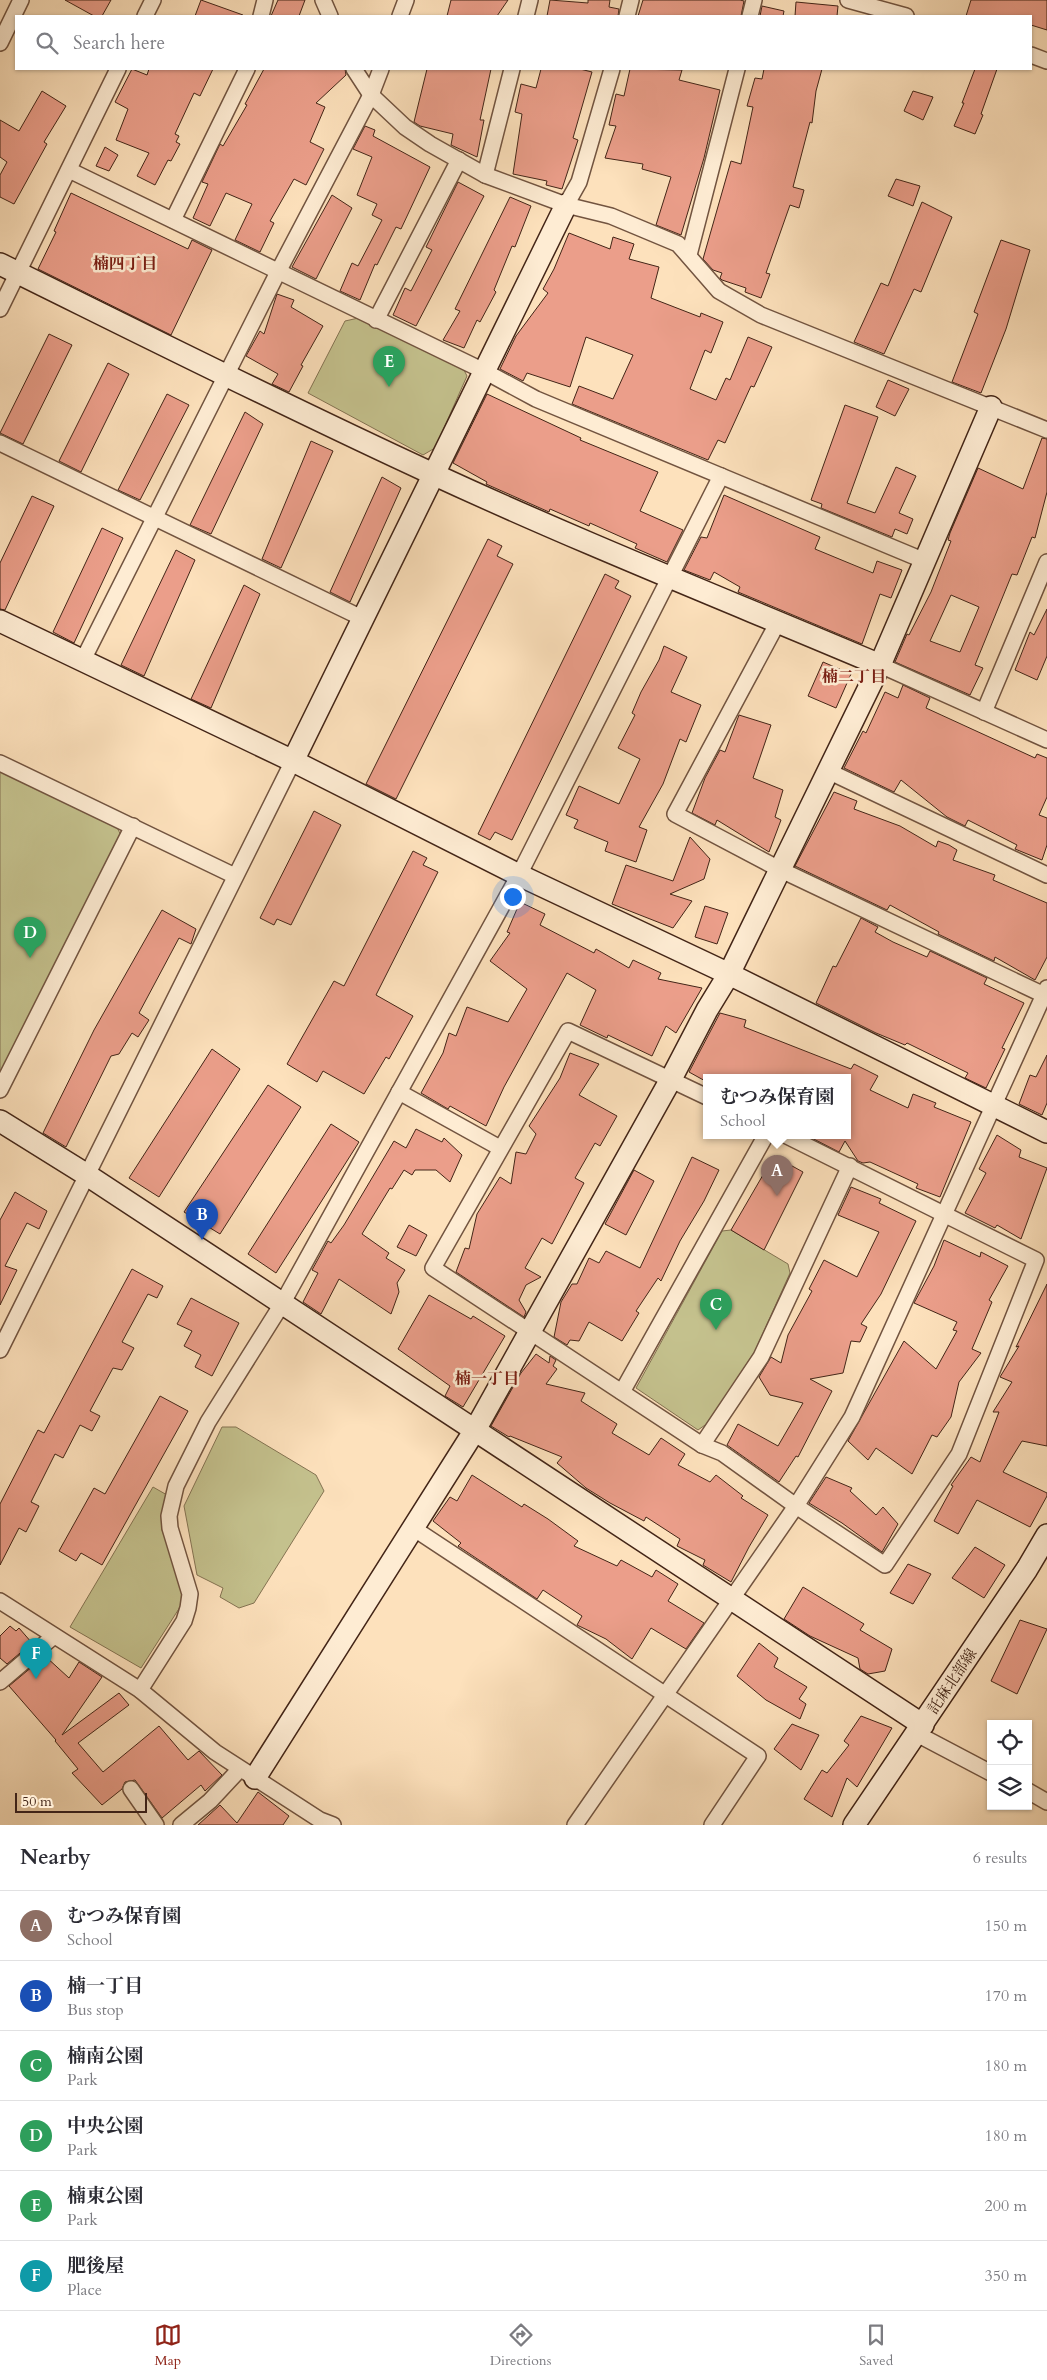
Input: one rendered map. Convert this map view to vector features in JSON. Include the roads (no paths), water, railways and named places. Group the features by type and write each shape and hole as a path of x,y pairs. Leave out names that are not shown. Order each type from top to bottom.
{"street":[{"path":"0,43 21,0"},
{"path":"145,15 153,0"},
{"path":"261,15 265,0"},
{"path":"323,0 330,15"},
{"path":"400,15 406,0"},
{"path":"526,15 530,0"},
{"path":"627,15 631,0"},
{"path":"750,15 754,0"},
{"path":"848,0 902,15"},
{"path":"1032,55 1047,61"},
{"path":"0,309 9,269 69,170 118,70"},
{"path":"173,220 248,70"},
{"path":"355,70 371,95 405,127 485,175 566,204 612,216 678,244 719,291 761,315 1047,430"},
{"path":"83,660 278,272 371,95 381,70"},
{"path":"485,175 512,70"},
{"path":"0,1350 486,372 566,204 579,182 612,70"},
{"path":"689,256 736,70"},
{"path":"376,320 459,160"},
{"path":"69,170 486,372 536,399 925,561"},
{"path":"9,269 225,376 435,475 670,578 880,665 1047,740"},
{"path":"181,1825 248,1773 414,1528 475,1430 531,1333 707,1010 729,974 880,665 991,407"},
{"path":"0,444 364,619"},
{"path":"140,1690 184,1621 188,1608 190,1594 170,1528 169,1516 176,1486 208,1422 282,1304 519,875 720,476"},
{"path":"984,712 1047,562"},
{"path":"0,621 293,761 519,875 729,974 1047,1132"},
{"path":"575,1825 733,1600 796,1506 852,1417 1046,991 779,869 675,814 778,622"},
{"path":"0,763 235,876"},
{"path":"828,771 1047,875"},
{"path":"0,1090 133,826"},
{"path":"703,1094 568,1032 433,1268 702,1444 722,1453 796,1506 885,1565 959,1454 1036,1260 793,1139"},
{"path":"400,1092 500,1148"},
{"path":"0,1121 87,1175 733,1600 920,1730 987,1770"},
{"path":"622,1392 764,1139"},
{"path":"702,1444 761,1357 850,1166"},
{"path":"414,1528 758,1756 712,1825"},
{"name":"託麻北部線","path":"854,1825 1027,1569 1047,1534"},
{"path":"0,1601 140,1690 216,1752 320,1820 333,1825"},
{"path":"0,1682 54,1636"},
{"path":"131,1789 156,1825"},
{"path":"1032,1793 1047,1802"}],"place":[{"name":"楠東公園","path":"389,387"},
{"name":"中央公園","path":"30,958"},
{"name":"むつみ保育園","path":"777,1196"},
{"name":"楠一丁目","path":"202,1240"},
{"name":"楠南公園","path":"716,1330"},
{"name":"肥後屋","path":"36,1679"}],"district":[{"name":"楠四丁目","path":"125,264"},
{"name":"楠二丁目","path":"854,677"},
{"name":"楠一丁目","path":"487,1379"}]}
